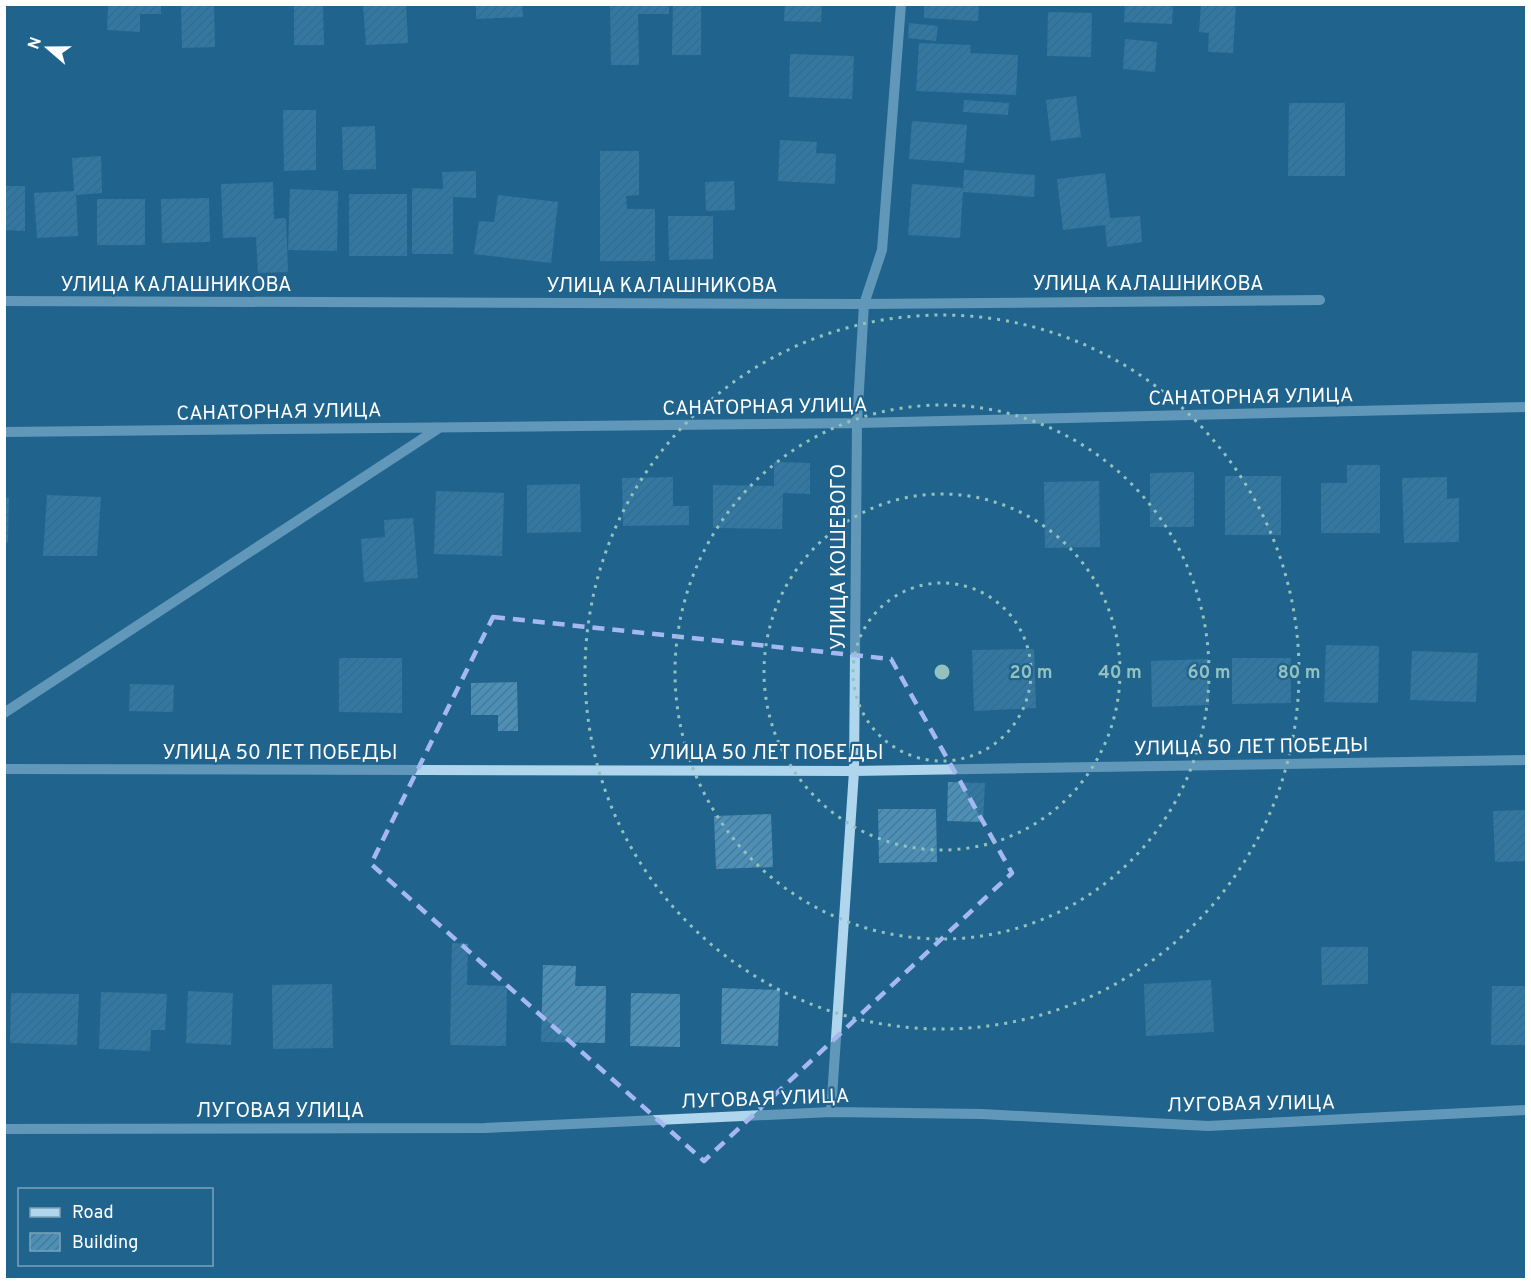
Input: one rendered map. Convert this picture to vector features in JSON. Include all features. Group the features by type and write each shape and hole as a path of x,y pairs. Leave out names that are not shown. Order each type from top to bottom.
{"street":[{"name":"УЛИЦА КОШЕВОГО","path":"831,1112 854,771 857,423 864,304 882,250 901,4"},
{"name":"УЛИЦА КАЛАШНИКОВА","path":"4,301 864,304 1320,300"},
{"name":"САНАТОРНАЯ УЛИЦА","path":"4,432 857,423 1527,407"},
{"path":"4,713 440,428"},
{"name":"УЛИЦА 50 ЛЕТ ПОБЕДЫ","path":"4,769 854,771 1527,760"},
{"name":"ЛУГОВАЯ УЛИЦА","path":"4,1129 485,1128 831,1112 982,1114 1208,1126 1527,1110"}],"highlighted area":[{"path":"493,617 891,659 1012,873 704,1161 371,864"}],"building":[{"path":"108,4 161,4 161,14 140,14 140,32 107,30"},
{"path":"181,4 214,4 215,47 182,48"},
{"path":"294,4 323,4 324,45 294,45"},
{"path":"363,4 406,4 408,43 366,45"},
{"path":"476,4 522,4 523,17 476,19"},
{"path":"610,4 669,4 669,14 638,14 639,65 611,65"},
{"path":"673,4 701,4 701,55 672,55"},
{"path":"785,4 822,4 821,22 784,21"},
{"path":"924,4 979,4 978,21 924,18"},
{"path":"1125,4 1173,4 1172,24 1124,22"},
{"path":"1201,4 1236,4 1233,53 1208,52 1209,33 1199,32"},
{"path":"1048,12 1092,13 1091,57 1047,56"},
{"path":"909,23 938,26 936,41 908,38"},
{"path":"1125,39 1157,42 1155,72 1123,69"},
{"path":"919,43 971,45 970,53 1018,55 1016,95 916,91"},
{"path":"790,54 854,56 852,99 789,97"},
{"path":"1076,96 1081,137 1051,141 1046,100"},
{"path":"964,100 1009,103 1008,115 963,112"},
{"path":"1289,103 1345,103 1345,176 1288,176"},
{"path":"283,110 316,110 316,170 284,171"},
{"path":"912,121 967,125 964,163 909,159"},
{"path":"375,126 376,169 343,170 342,127"},
{"path":"780,140 817,142 816,153 836,154 835,184 778,181"},
{"path":"600,151 639,151 639,195 626,196 627,209 655,209 655,261 600,261"},
{"path":"101,156 102,193 76,195 78,236 37,238 34,193 74,191 72,158"},
{"path":"964,170 1035,175 1034,197 963,192 960,238 908,235 912,184 963,188"},
{"path":"476,171 476,198 453,197 453,254 412,254 412,188 443,189 442,172"},
{"path":"1105,173 1110,218 1140,216 1142,242 1107,247 1105,225 1063,230 1057,179"},
{"path":"734,181 735,210 706,211 705,182"},
{"path":"273,182 274,219 286,218 288,272 258,273 256,237 223,238 221,184"},
{"path":"4,186 25,186 25,231 4,230"},
{"path":"290,189 338,191 337,251 288,250"},
{"path":"349,194 407,194 407,256 349,256"},
{"path":"498,195 558,202 551,263 474,254 479,221 494,222"},
{"path":"209,198 210,242 162,243 161,199"},
{"path":"97,199 145,199 145,245 97,245"},
{"path":"668,216 713,216 713,259 669,260"},
{"path":"774,462 810,463 810,494 783,493 782,529 713,528 713,485 774,486"},
{"path":"1347,465 1380,465 1380,533 1321,533 1321,483 1347,483"},
{"path":"1194,472 1194,527 1150,527 1150,473"},
{"path":"1225,476 1281,476 1281,535 1225,535"},
{"path":"673,477 673,506 689,506 689,525 623,526 622,478"},
{"path":"1447,477 1447,499 1459,498 1459,542 1404,543 1402,478"},
{"path":"1099,481 1100,547 1045,548 1044,482"},
{"path":"580,484 581,532 527,533 527,485"},
{"path":"436,491 504,493 502,556 434,554"},
{"path":"47,495 101,497 97,556 43,556"},
{"path":"4,497 9,498 8,543 4,543"},
{"path":"413,518 418,578 364,582 361,539 385,537 384,520"},
{"path":"1326,645 1379,646 1378,703 1324,702"},
{"path":"1034,649 1036,708 974,711 972,650"},
{"path":"1412,651 1478,653 1476,702 1410,700"},
{"path":"339,658 402,658 402,713 339,712"},
{"path":"1232,658 1291,658 1291,703 1232,704"},
{"path":"1208,659 1209,705 1152,707 1151,661"},
{"path":"517,682 518,731 498,731 498,715 471,715 471,683"},
{"path":"130,684 174,685 173,712 129,711"},
{"path":"948,782 985,783 983,822 947,821"},
{"path":"878,809 936,809 937,862 879,863"},
{"path":"1526,810 1526,861 1495,862 1493,811"},
{"path":"771,814 773,867 716,869 714,816"},
{"path":"452,943 468,944 467,985 507,986 506,1046 450,1045"},
{"path":"1321,947 1368,947 1368,984 1322,985"},
{"path":"543,965 576,966 575,986 606,986 605,1043 541,1042"},
{"path":"1211,980 1214,1032 1146,1036 1144,984"},
{"path":"332,984 333,1048 273,1049 272,985"},
{"path":"1492,986 1526,986 1526,1045 1491,1045"},
{"path":"722,988 780,990 778,1046 721,1044"},
{"path":"188,991 233,993 231,1045 186,1043"},
{"path":"101,992 167,994 165,1030 151,1030 150,1051 99,1049"},
{"path":"11,993 79,994 77,1045 10,1043"},
{"path":"631,993 680,994 680,1047 630,1046"}]}
